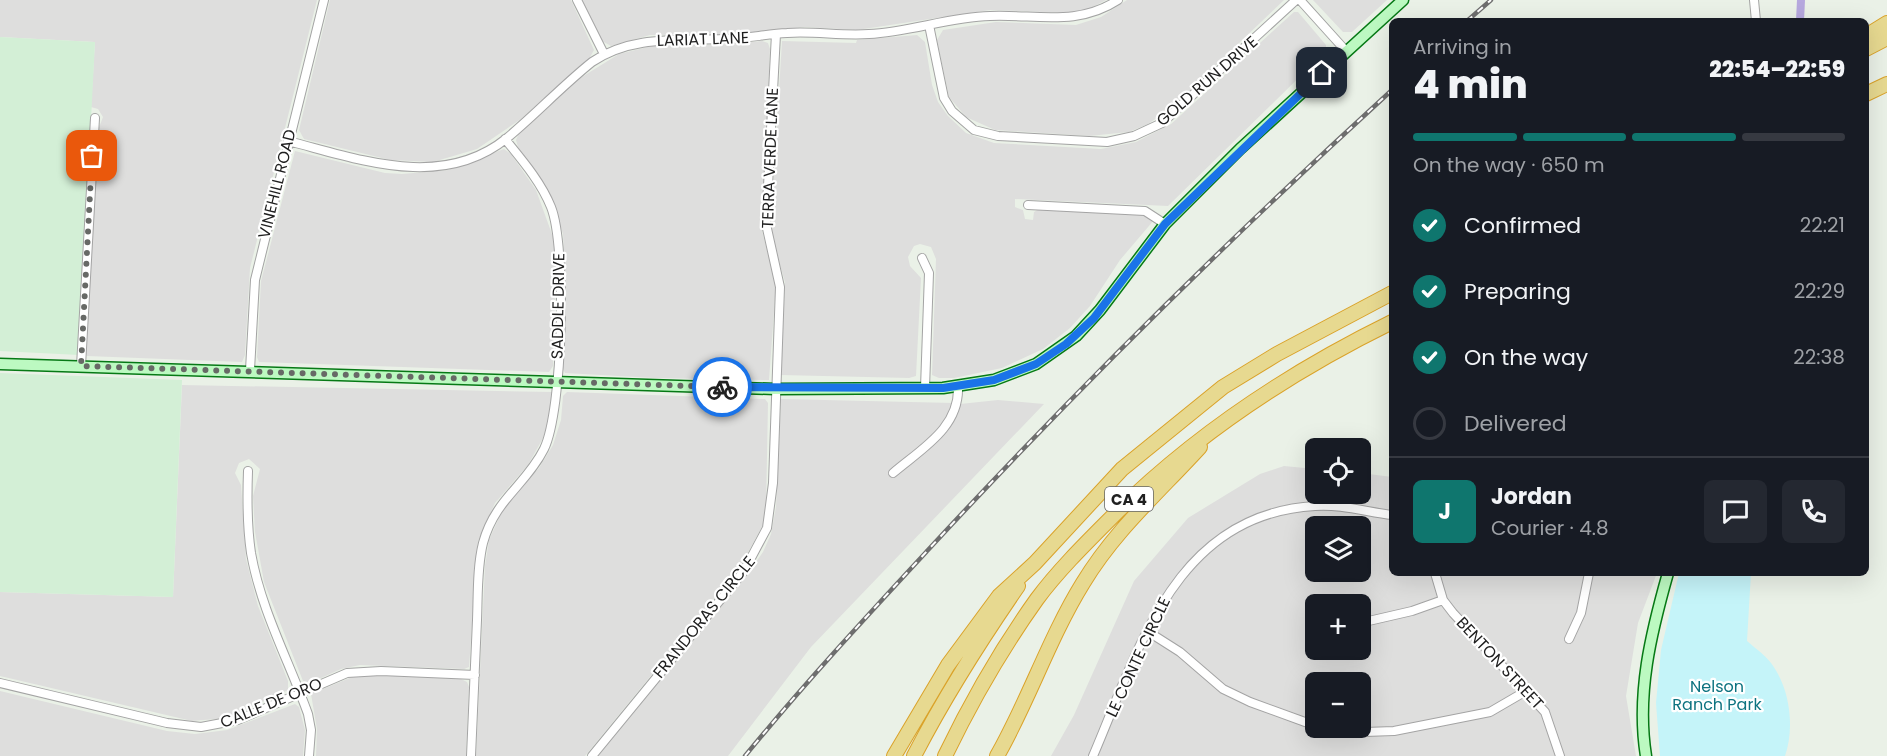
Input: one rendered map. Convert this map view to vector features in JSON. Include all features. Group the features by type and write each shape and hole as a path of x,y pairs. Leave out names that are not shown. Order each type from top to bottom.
{"highway":[{"path":"1869,41 1887,23"},
{"path":"1869,41 1887,38"},
{"path":"1869,93 1887,86"},
{"name":"CA 4","path":"915,756 937,711 979,642 1035,563 1122,470 1223,387 1277,354 1389,295"},
{"name":"CA 4","path":"945,756 964,717 1038,599 1084,545 1134,494 1187,449 1292,375 1389,324"},
{"path":"997,756 1063,619 1095,564 1133,515 1223,422"},
{"path":"894,756 932,690 970,634 999,596 1035,563"}],"street":[{"name":"VINEHILL ROAD","path":"250,370 255,279 324,0"},
{"path":"577,0 604,54"},
{"name":"LARIAT LANE","path":"288,141 383,166 422,168 450,164 473,157 505,139 568,81 604,54 655,40 733,39 776,34 869,34 992,15 1076,18 1098,11 1118,0"},
{"path":"1298,0 1346,51"},
{"name":"GOLD RUN DRIVE","path":"929,25 944,98 952,111 974,130 998,136 1107,142 1134,136 1162,123 1298,0"},
{"path":"0,364 776,388 925,388 958,386 1012,375 1066,344 1094,318 1165,224 1240,149 1402,0"},
{"path":"1754,0 1756,18"},
{"name":"TERRA VERDE LANE","path":"776,34 766,224 780,287 776,388"},
{"path":"81,366 95,118"},
{"name":"SADDLE DRIVE","path":"505,139 542,189 550,206 559,239 557,380"},
{"path":"1028,205 1145,211 1165,224"},
{"path":"922,258 929,273 925,388"},
{"path":"471,756 483,545 498,507 537,461 544,449 556,411 557,380"},
{"path":"893,473 948,425 957,405 958,386"},
{"name":"FRANDORAS CIRCLE","path":"592,756 744,571 763,540 771,509 776,388"},
{"path":"248,471 248,527 257,578 300,693 311,730 309,756"},
{"name":"LE CONTE CIRCLE","path":"1093,756 1148,631 1167,594 1186,568 1204,551 1251,521 1294,508 1316,506 1389,515"},
{"name":"BENTON STREET","path":"1437,576 1443,600 1545,712 1560,756"},
{"path":"1569,639 1581,613 1588,576"},
{"path":"1646,756 1642,714 1644,683 1657,611 1667,576"},
{"path":"1371,620 1412,611 1443,600"},
{"path":"1148,631 1180,652 1223,688 1250,702 1305,723"},
{"name":"CALLE DE ORO","path":"0,683 167,723 201,727 238,720 334,677 357,671 475,675"},
{"path":"1371,732 1394,731 1490,712 1526,691"}],"shaded area":[{"path":"0,0 317,0 250,268 245,355 242,362 87,356 85,352 98,130 103,117 98,109 91,107 95,42 0,37"},
{"path":"330,0 571,0 594,50 589,59 521,119 477,149 433,162 390,160 304,139 299,130"},
{"path":"582,0 1106,0 1091,8 1070,13 990,10 857,30 805,27 725,35 650,35 611,46 602,41"},
{"path":"1127,0 1284,0 1170,109 1148,124 1129,132 1089,136 995,130 966,117 949,97 937,40 943,30 996,22 1076,25 1101,17"},
{"path":"1313,0 1387,0 1352,32 1343,32"},
{"path":"1294,12 1298,12 1326,45 1326,51 1168,206 1015,199 1015,207 1023,210 1025,219 1033,220 1034,212 1039,209 1144,215 1154,220 1120,260 1090,306 1070,328 1043,349 1002,368 954,378 939,378 932,375 936,259 931,247 920,244 914,246 908,257 910,266 921,278 916,376 909,378 781,375 785,282 772,238 771,223 782,41 856,43 857,40 917,35 925,42 932,85 938,102 948,116 966,133 994,143 1101,149 1136,142 1171,124"},
{"path":"762,41 768,43 770,49 762,231 776,284 769,380 654,378 565,373 562,367 565,272 563,234 551,196 518,147 516,140 519,133 577,80 619,54 660,44 717,45"},
{"path":"504,149 511,154 536,190 553,237 556,261 553,366 549,372 259,362 257,357 261,281 295,151 385,173 402,174 448,170"},
{"path":"182,385 552,392 548,424 543,438 528,465 495,503 478,541 469,667 464,669 360,665 341,669 310,683 303,681 264,582 255,532 253,496 260,469 249,459 239,463 235,473 241,485 246,559 258,606 288,681 288,690 228,718 192,721 0,676 0,592 173,597"},
{"path":"567,392 765,399 768,403 766,509 763,525 740,567 585,756 476,756 485,566 489,540 504,507 539,468 553,445 561,420 563,396"},
{"path":"781,399 954,403 951,413 939,430 892,469 947,431 957,415 960,404 998,400 1044,404 811,647 728,756 598,756 747,575 763,552 771,534 776,507"},
{"path":"1284,466 1305,468 1305,504 1371,504 1371,474 1389,477 1389,576 1656,576 1638,623 1626,696 1636,756 1051,756 1074,715 1134,581 1188,518 1260,474"},
{"path":"377,675 461,679 467,682 469,687 466,756 316,756 317,729 311,694 352,677"},
{"path":"0,691 167,731 195,734 227,730 295,704 299,707 305,730 303,756 0,756"}],"green space":[{"path":"0,37 95,42 79,355 0,351"},
{"path":"0,373 182,380 173,597 0,592"},
{"name":"Nelson Ranch Park","path":"1678,576 1751,576 1747,641 1771,663 1783,684 1790,720 1785,756 1660,756 1656,703 1661,650"}],"waterway":[{"path":"1800,18 1801,0"}],"railway":[{"path":"1470,18 1491,0"},
{"path":"745,756 858,626 1040,431 1213,258 1389,93"}],"way so far":[{"path":"92,156 81,366 722,387"}],"route":[{"path":"722,387 943,388 994,380 1036,364 1066,344 1094,318 1165,224 1240,149 1322,73"}]}
